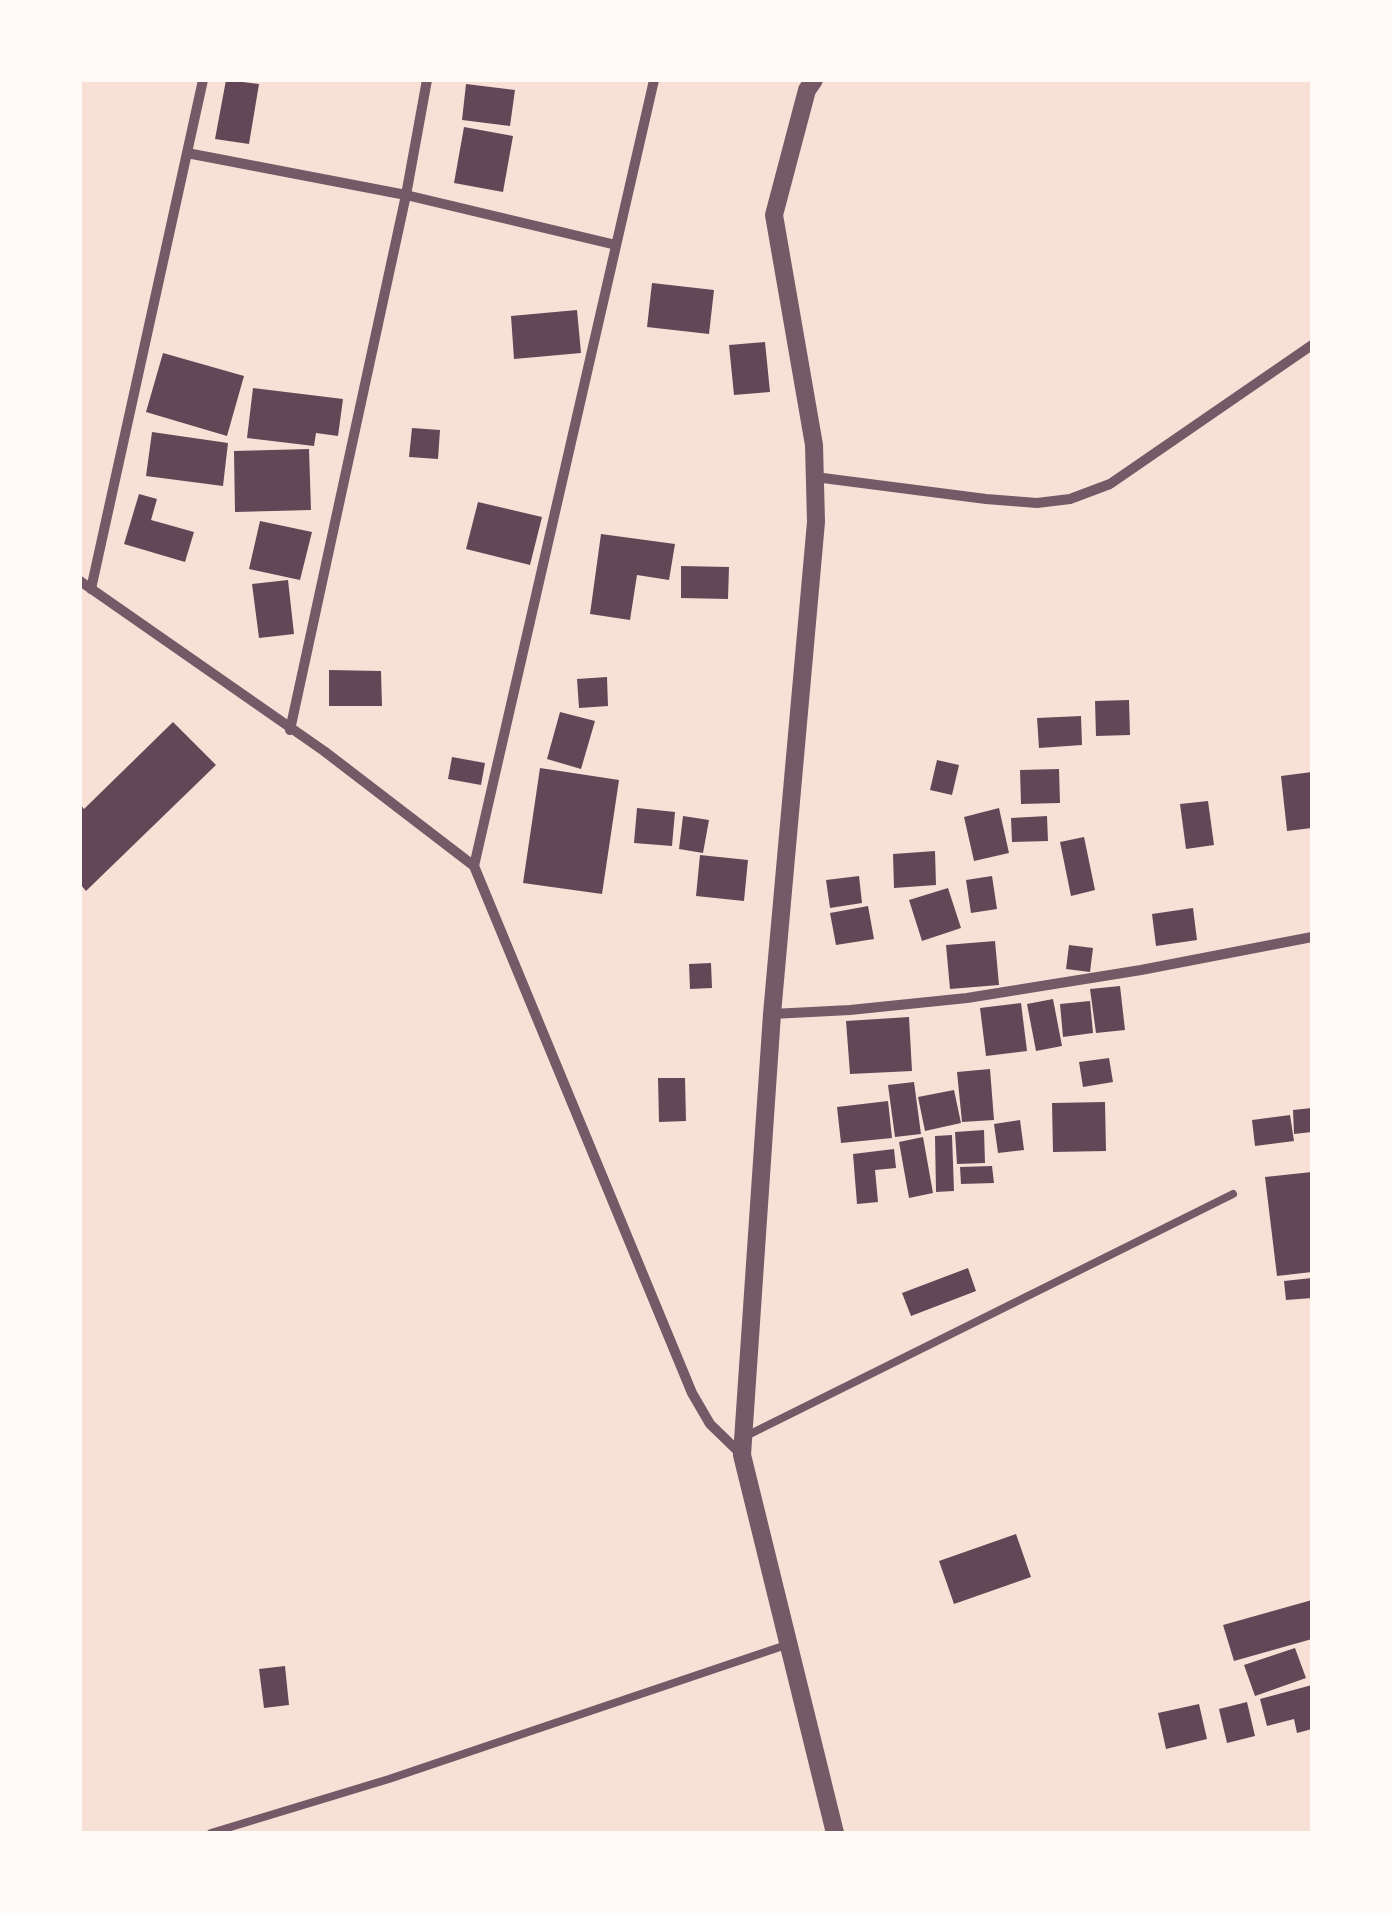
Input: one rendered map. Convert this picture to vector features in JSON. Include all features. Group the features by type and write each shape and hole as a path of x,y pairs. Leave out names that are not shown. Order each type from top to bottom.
{"street":[{"path":"91,589 203,80"},
{"path":"290,730 406,195 427,80"},
{"path":"474,866 654,80"},
{"path":"814,80 807,90 774,215 814,445 814,540 772,1014 742,1446 835,1833"},
{"path":"187,153 406,195 616,245"},
{"path":"815,477 986,499 1037,503 1070,499 1110,484 1312,345"},
{"path":"80,581 324,752 474,866 692,1393 710,1424 742,1446"},
{"path":"772,1014 967,998 1312,937"}],"lane":[{"path":"742,1446 1232,1194"},
{"path":"211,1833 389,1779 789,1644"}],"building":[{"path":"226,80 259,84 249,144 215,139"},
{"path":"466,84 515,90 510,126 462,120"},
{"path":"464,127 513,136 503,192 454,183"},
{"path":"652,283 714,290 709,334 647,327"},
{"path":"577,310 581,353 514,359 511,316"},
{"path":"765,342 770,392 734,395 729,345"},
{"path":"163,353 244,376 227,436 146,412"},
{"path":"253,388 343,399 338,436 316,433 314,446 247,438"},
{"path":"412,428 440,430 438,459 409,457"},
{"path":"152,432 228,443 223,486 146,476"},
{"path":"309,449 311,510 235,512 234,451"},
{"path":"139,494 157,499 151,520 194,532 185,562 124,544"},
{"path":"478,502 542,517 530,565 466,549"},
{"path":"260,521 312,532 300,580 249,569"},
{"path":"601,534 675,544 669,580 637,575 630,620 590,614"},
{"path":"681,566 729,567 728,599 681,598"},
{"path":"288,580 294,634 259,638 252,584"},
{"path":"329,670 381,671 382,706 329,706"},
{"path":"607,677 608,706 579,708 577,679"},
{"path":"1129,700 1130,735 1096,736 1095,701"},
{"path":"560,712 595,721 581,769 547,759"},
{"path":"1081,716 1082,745 1039,748 1037,718"},
{"path":"173,722 216,765 86,891 80,884 80,804 84,809"},
{"path":"452,757 485,763 481,785 448,779"},
{"path":"937,760 959,765 952,795 930,790"},
{"path":"540,768 619,780 602,894 523,883"},
{"path":"1059,769 1060,803 1021,804 1020,770"},
{"path":"1312,772 1312,828 1287,831 1281,776"},
{"path":"1208,801 1214,845 1186,849 1180,804"},
{"path":"637,808 675,812 672,846 634,843"},
{"path":"999,808 1009,853 974,861 964,817"},
{"path":"683,816 709,820 703,853 679,849"},
{"path":"1047,816 1048,841 1012,842 1011,818"},
{"path":"1084,837 1095,890 1071,896 1060,842"},
{"path":"935,851 936,885 894,888 893,854"},
{"path":"700,855 748,860 744,901 696,896"},
{"path":"859,876 862,903 830,908 826,880"},
{"path":"992,876 997,909 971,913 966,880"},
{"path":"948,888 961,928 922,941 909,900"},
{"path":"868,906 874,939 836,945 830,913"},
{"path":"1193,908 1197,940 1156,946 1152,914"},
{"path":"995,941 999,985 950,989 946,945"},
{"path":"1069,945 1093,948 1090,972 1066,969"},
{"path":"711,963 712,988 690,989 689,964"},
{"path":"1120,986 1125,1030 1096,1033 1090,989"},
{"path":"1053,999 1062,1046 1036,1051 1027,1004"},
{"path":"1090,1001 1093,1033 1063,1037 1060,1004"},
{"path":"1021,1003 1027,1051 986,1056 980,1008"},
{"path":"909,1017 912,1071 850,1074 846,1021"},
{"path":"1109,1058 1113,1082 1083,1087 1079,1062"},
{"path":"990,1069 994,1120 962,1122 957,1072"},
{"path":"658,1078 685,1078 686,1121 659,1122"},
{"path":"914,1082 921,1134 895,1137 888,1085"},
{"path":"954,1090 961,1123 925,1131 918,1097"},
{"path":"888,1101 892,1138 841,1143 837,1107"},
{"path":"1105,1102 1106,1151 1053,1152 1052,1103"},
{"path":"1312,1108 1312,1132 1294,1134 1293,1110"},
{"path":"1290,1115 1294,1141 1255,1146 1252,1120"},
{"path":"1020,1120 1024,1150 998,1153 994,1124"},
{"path":"984,1130 985,1163 957,1164 955,1132"},
{"path":"952,1135 954,1191 936,1192 935,1136"},
{"path":"923,1137 933,1193 909,1198 899,1142"},
{"path":"894,1149 896,1168 875,1170 878,1202 857,1204 853,1154"},
{"path":"992,1166 994,1183 961,1184 960,1167"},
{"path":"1312,1172 1312,1272 1277,1276 1265,1177"},
{"path":"968,1268 976,1291 911,1316 902,1293"},
{"path":"1312,1278 1312,1298 1286,1300 1284,1281"},
{"path":"1016,1534 1031,1577 954,1604 939,1561"},
{"path":"1312,1600 1312,1639 1234,1661 1223,1625"},
{"path":"1295,1648 1306,1678 1255,1696 1244,1665"},
{"path":"285,1666 289,1705 264,1708 259,1669"},
{"path":"1312,1685 1312,1729 1297,1733 1294,1719 1267,1726 1260,1699"},
{"path":"1247,1702 1255,1736 1227,1743 1219,1709"},
{"path":"1199,1704 1207,1739 1166,1749 1158,1713"}]}
